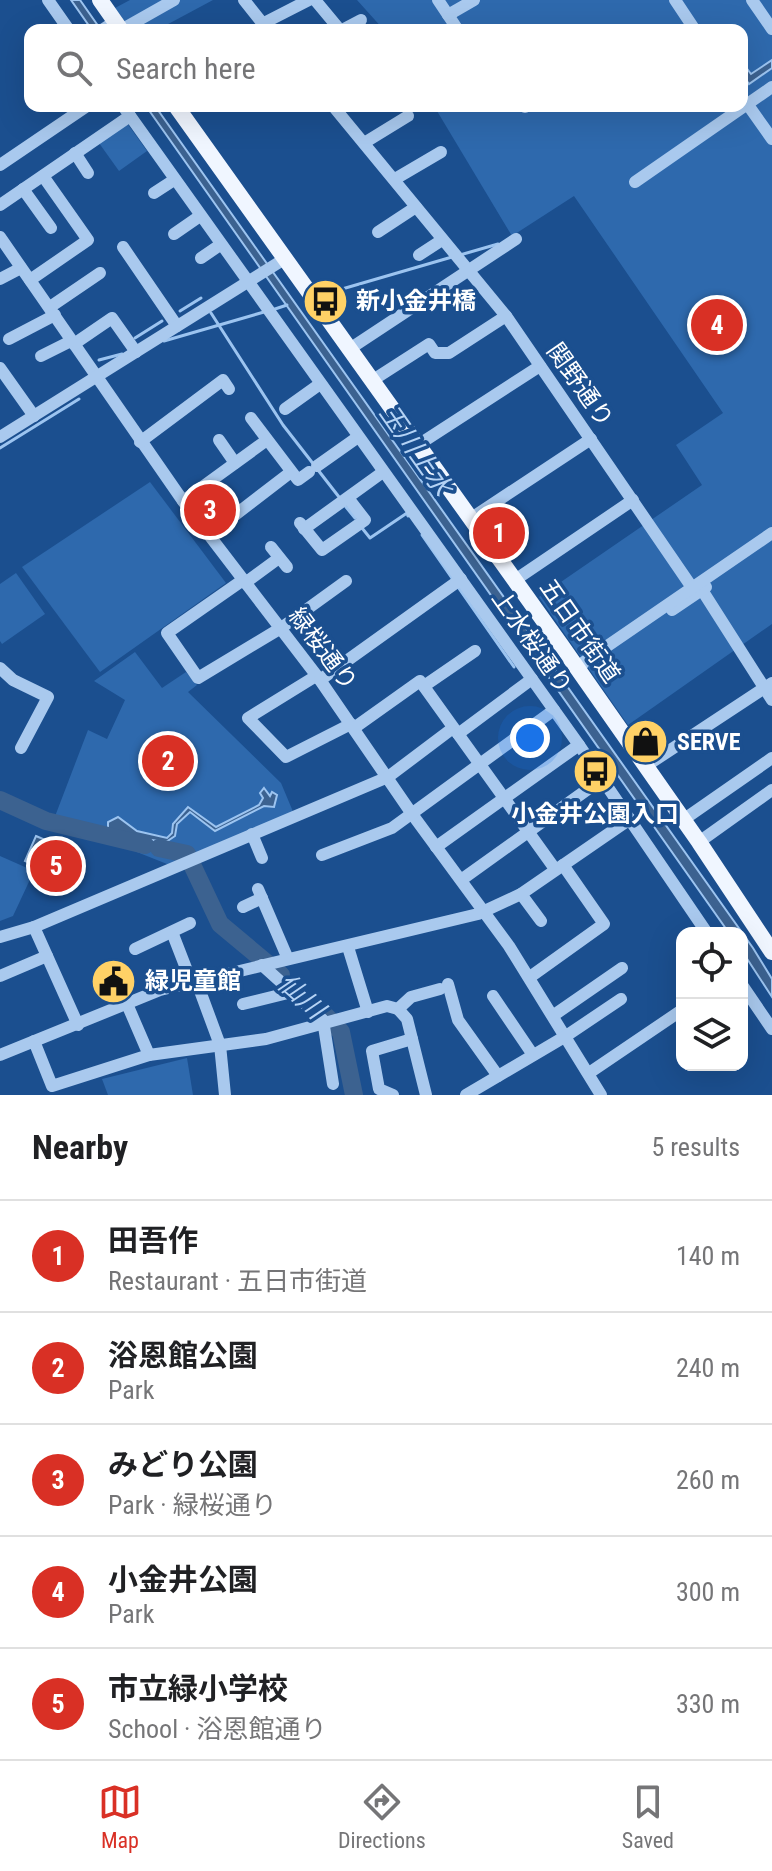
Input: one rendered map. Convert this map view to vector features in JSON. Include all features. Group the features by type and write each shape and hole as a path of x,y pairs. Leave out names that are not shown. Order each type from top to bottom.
{"main road":[{"path":"102,3 112,24"},
{"name":"五日市街道","path":"180,112 283,260 351,348 579,670 772,952"}],"street":[{"path":"48,0 65,24"},
{"path":"123,24 174,0"},
{"path":"244,0 263,24"},
{"path":"270,24 312,0 335,24"},
{"path":"438,0 454,24"},
{"path":"448,15 474,0"},
{"path":"675,0 691,24"},
{"path":"752,0 772,29"},
{"path":"353,24 361,20"},
{"path":"748,103 772,87"},
{"path":"748,107 772,139"},
{"path":"0,165 78,112"},
{"path":"0,205 75,153 125,112"},
{"name":"上水桜通り","path":"127,112 220,245 251,281 457,582 532,679 703,927"},
{"name":"関野通り","path":"338,112 506,316 633,500 768,686 772,700"},
{"path":"635,182 735,112"},
{"path":"364,143 408,116"},
{"path":"395,179 441,152"},
{"path":"75,153 88,173"},
{"path":"30,280 88,240 43,176"},
{"path":"154,193 174,180"},
{"path":"23,189 51,228"},
{"path":"378,232 416,207"},
{"path":"174,234 200,216"},
{"path":"351,348 516,239"},
{"path":"419,255 442,240"},
{"path":"201,258 220,245"},
{"name":"緑桜通り","path":"3,246 52,311 140,442 318,678 530,977 601,1095"},
{"path":"123,247 177,326"},
{"path":"0,437 283,260"},
{"path":"0,279 21,268"},
{"path":"9,339 52,311 100,273"},
{"path":"373,380 429,344 435,353 449,353 506,316"},
{"path":"41,356 73,342 112,318 136,352"},
{"path":"418,445 540,366"},
{"path":"0,368 34,416"},
{"path":"140,442 223,380 229,389"},
{"path":"285,409 320,384"},
{"path":"251,418 298,480 358,437"},
{"path":"470,519 591,439"},
{"path":"219,440 235,463"},
{"path":"183,501 267,440"},
{"path":"209,535 291,472"},
{"path":"348,498 365,520 322,550 302,526 383,472"},
{"path":"515,580 633,500"},
{"path":"697,588 772,533"},
{"path":"579,670 584,662 772,541"},
{"path":"271,547 283,562 244,582 167,633 198,678 281,628 346,581"},
{"path":"457,582 318,678 248,718 286,757 352,726 420,681 529,832 604,924 530,977"},
{"path":"424,686 475,651"},
{"path":"0,668 13,680 48,697 21,748"},
{"path":"0,937 34,927 388,777 532,679"},
{"path":"646,766 768,686"},
{"path":"322,855 392,828 554,710"},
{"path":"436,847 579,745"},
{"path":"683,820 771,762"},
{"path":"461,880 602,779"},
{"path":"699,842 772,790"},
{"path":"0,1055 160,990 483,912 521,894 630,819"},
{"path":"252,834 262,858"},
{"path":"243,907 260,894 284,960"},
{"path":"521,894 541,921"},
{"path":"135,949 190,923"},
{"path":"34,927 78,1025"},
{"path":"172,932 220,1045 225,1095"},
{"path":"348,947 368,1012"},
{"path":"0,976 47,956"},
{"path":"262,965 330,1023"},
{"path":"554,1015 622,968"},
{"path":"398,1009 411,997 444,986 458,1020 498,1076"},
{"path":"243,1004 292,992"},
{"path":"748,994 772,1029"},
{"path":"493,996 533,1055"},
{"path":"466,1095 566,1036 621,999"},
{"path":"127,1004 149,1055"},
{"path":"34,1041 52,1086 149,1055 266,1039 387,1006 398,1009 407,1019 426,1095"},
{"path":"589,1073 676,1014"},
{"path":"330,1023 333,1084"},
{"path":"393,1095 379,1089 372,1051 412,1039"}],"shaded area":[{"path":"71,0 80,0 97,24 88,24"},
{"path":"130,0 213,0 168,24 126,24 115,8"},
{"path":"357,0 772,0 772,624 628,725 539,597 702,485 676,445 723,413 574,196 512,236 438,112 748,112 748,24 379,24"},
{"path":"772,60 772,68 749,84 748,70 751,74"},
{"path":"150,112 159,112 738,927 725,927"},
{"path":"127,123 147,151 119,171 99,143"},
{"path":"150,482 226,583 100,672 22,567"},
{"path":"209,488 229,515 213,527 207,526 191,505 192,500"},
{"path":"16,573 45,614 2,644 0,584"},
{"path":"135,652 162,688 186,672 197,685 188,692 281,783 294,814 172,866 54,819 88,730 107,739 125,700 94,681"},
{"path":"264,788 270,796 272,792 277,795 274,807 264,806 215,831 190,812 177,824 175,836 166,842 108,834 108,822 118,817 137,831 167,838 172,833 173,824 188,807 216,827 259,805 263,798 260,793"},
{"path":"36,836 80,855 69,880 25,861"},
{"path":"0,856 34,871 13,916 0,921"},
{"path":"748,941 772,979 772,997 748,960"},
{"path":"187,1058 193,1095 108,1095 102,1079"}],"waterway":[{"path":"460,255 498,244"},
{"path":"318,296 452,257"},
{"path":"180,311 201,298"},
{"path":"272,310 287,305"},
{"path":"164,341 264,312"},
{"path":"211,313 283,425 339,497"},
{"path":"135,338 162,321"},
{"path":"99,360 122,354"},
{"path":"0,448 79,399"},
{"path":"346,507 355,518"},
{"path":"362,528 370,538 407,513 408,516"},
{"path":"422,535 454,581"},
{"path":"458,587 514,667"},
{"name":"仙川","path":"0,800 46,821 145,845"},
{"name":"仙川","path":"159,848 187,854 220,924 281,975"},
{"name":"仙川","path":"321,1011 341,1032 354,1095"}],"place":[{"name":"新小金井橋","path":"325,301"},
{"name":"小金井公園","path":"717,325"},
{"name":"みどり公園","path":"210,510"},
{"name":"田吾作","path":"499,533"},
{"name":"SERVE","path":"646,742"},
{"name":"浴恩館公園","path":"168,761"},
{"name":"小金井公園入口","path":"595,772"},
{"name":"市立緑小学校","path":"56,866"},
{"name":"緑児童館","path":"114,981"}],"water label":[{"name":"玉川上水","path":"416,450"}]}
